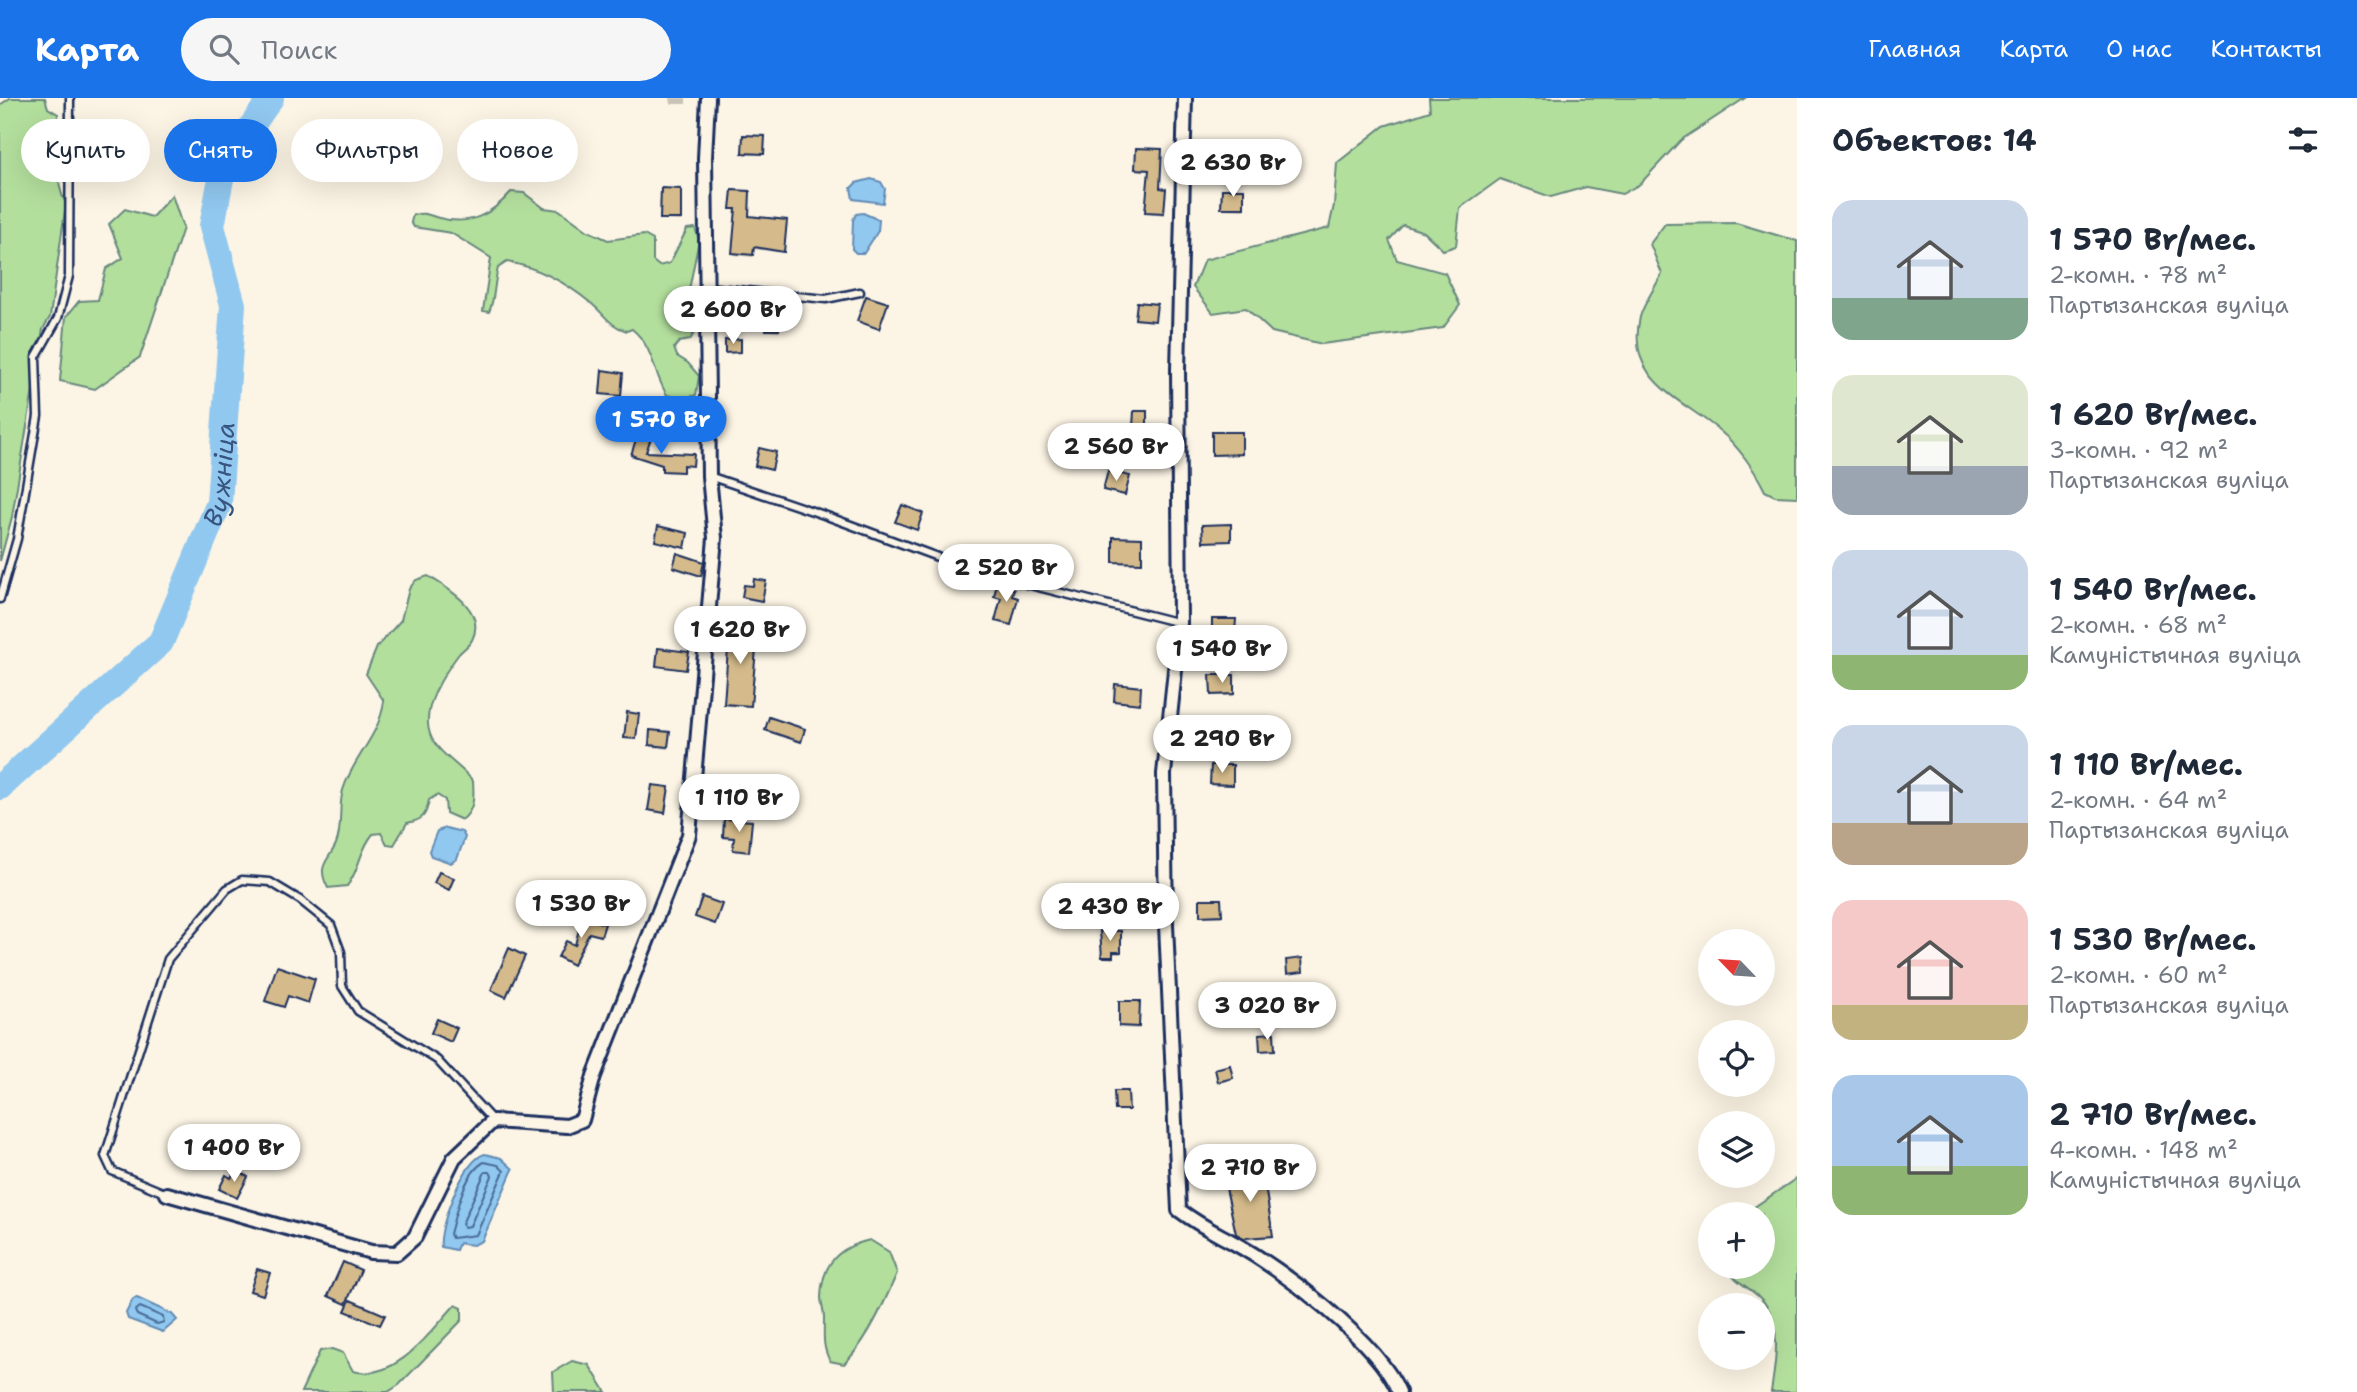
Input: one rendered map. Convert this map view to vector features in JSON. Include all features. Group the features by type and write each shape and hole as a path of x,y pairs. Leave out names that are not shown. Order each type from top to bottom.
{"street":[{"path":"167,1194 371,1252 397,1253 415,1237 454,1158 493,1121 567,1126 582,1120 594,1076 689,835 715,538 709,476 708,98"},
{"path":"1185,98 1178,370 1180,623 1164,774 1166,925 1179,1210 1207,1232 1234,1243 1299,1287 1357,1336 1399,1392"}],"lane":[{"path":"0,599 17,538 38,416 36,357 58,318 69,276 70,98"},
{"path":"707,287 826,299 860,292"},
{"path":"709,476 975,571 1180,623"},
{"path":"167,1194 112,1171 105,1156 168,959 227,889 242,880 270,882 300,900 331,925 341,953 342,986 358,1011 437,1060 493,1121"}],"green space":[{"path":"10,98 45,98 48,108 58,114 58,119 21,119 21,182 59,182 66,203 50,317 43,329 12,517 0,561 0,105"},
{"path":"1429,98 1745,98 1681,140 1640,184 1622,194 1586,187 1551,197 1500,179 1460,208 1456,246 1443,250 1424,232 1403,225 1389,240 1397,260 1445,273 1460,305 1443,328 1322,344 1272,332 1246,308 1213,313 1193,287 1204,260 1329,228 1334,205 1337,163 1384,126 1430,111"},
{"path":"511,192 524,193 544,208 559,210 588,231 608,240 644,235 653,240 653,261 659,266 670,263 687,229 695,228 699,240 686,305 696,329 690,340 679,342 674,348 677,356 688,363 699,376 696,395 682,399 667,395 645,344 632,329 627,331 616,326 583,297 541,272 507,262 498,268 489,312 483,311 491,258 451,233 414,227 411,222 413,215 421,214 461,221 479,217 496,207"},
{"path":"172,195 183,228 140,357 95,389 60,381 66,317 79,301 98,300 106,269 123,258 109,224 125,209 152,217"},
{"path":"1736,223 1797,241 1797,497 1775,496 1765,491 1733,444 1705,419 1660,386 1648,372 1641,357 1638,339 1640,317 1662,274 1650,244 1665,224"},
{"path":"428,576 455,594 470,610 474,620 472,640 440,682 428,714 433,741 473,781 471,807 462,820 446,813 445,800 437,795 429,800 423,816 407,823 394,845 387,844 381,833 373,834 347,886 328,888 323,869 338,837 343,790 382,714 384,701 366,674 377,647 401,620 409,589 416,580"},
{"path":"1797,1178 1797,1392 1771,1392 1776,1348 1775,1293 1754,1293 1736,1279 1775,1279 1775,1202 1762,1202"},
{"path":"870,1240 889,1252 897,1273 860,1345 844,1364 830,1361 825,1346 821,1300 825,1275 834,1258 841,1252"},
{"path":"455,1305 462,1308 462,1320 399,1385 388,1392 301,1392 320,1351 332,1349 343,1353 353,1371 383,1369 410,1353"},
{"path":"572,1361 589,1365 606,1392 554,1392 553,1372"}],"water":[{"path":"871,179 881,182 885,189 883,203 853,199 851,188 856,183"},
{"path":"863,213 879,220 878,231 864,253 856,253 852,249 853,220 856,214"},
{"path":"446,828 462,832 465,837 457,859 451,863 431,856 429,851 437,831"},
{"path":"485,1154 501,1158 513,1169 482,1241 473,1245 459,1243 456,1250 441,1247 441,1237 454,1194 469,1167"},
{"path":"137,1298 172,1314 177,1320 163,1332 128,1319 126,1313 133,1299"}],"building":[{"path":"743,135 765,136 764,154 742,153"},
{"path":"1136,148 1162,149 1160,188 1166,189 1164,213 1145,212 1149,170 1135,169"},
{"path":"661,188 681,189 681,219 660,219"},
{"path":"1222,189 1244,189 1244,208 1221,208"},
{"path":"732,190 750,191 749,216 787,220 784,252 754,247 753,255 732,253 736,209 730,209"},
{"path":"866,296 888,303 879,329 857,321"},
{"path":"734,301 757,301 757,309 786,310 786,320 780,320 779,330 766,330 767,320 734,320"},
{"path":"1137,302 1157,304 1155,321 1135,319"},
{"path":"741,339 741,352 725,353 725,340"},
{"path":"602,370 623,373 621,396 600,394"},
{"path":"1134,411 1147,411 1147,428 1133,427"},
{"path":"1212,432 1242,432 1242,454 1212,455"},
{"path":"638,433 651,438 646,452 694,454 693,466 683,465 683,472 662,471 662,465 631,455"},
{"path":"759,448 776,452 772,470 755,466"},
{"path":"1108,471 1130,476 1125,495 1103,490"},
{"path":"902,505 923,513 917,530 895,522"},
{"path":"1231,524 1231,541 1203,542 1202,525"},
{"path":"658,526 688,533 685,548 655,541"},
{"path":"1113,537 1142,538 1142,563 1113,562"},
{"path":"677,553 704,562 701,576 673,567"},
{"path":"754,579 766,581 762,601 742,597 744,585 753,586"},
{"path":"997,584 1014,589 1012,596 1018,598 1011,625 995,621 1001,598 994,596"},
{"path":"1212,619 1236,619 1235,632 1212,632"},
{"path":"730,620 750,622 748,648 756,649 751,706 724,704"},
{"path":"658,648 689,652 686,670 656,666"},
{"path":"1210,675 1234,675 1234,694 1211,695"},
{"path":"1115,684 1141,687 1140,704 1114,701"},
{"path":"627,712 639,714 636,739 624,738"},
{"path":"769,717 805,729 801,742 765,730"},
{"path":"650,730 670,732 668,747 649,745"},
{"path":"1211,765 1233,765 1233,785 1210,784"},
{"path":"652,785 669,787 665,813 648,810"},
{"path":"724,819 752,821 749,852 733,850 734,838 723,837"},
{"path":"439,872 454,878 449,890 434,883"},
{"path":"702,897 722,904 715,924 695,917"},
{"path":"1200,899 1221,899 1222,915 1200,916"},
{"path":"582,917 605,924 601,936 589,933 573,965 558,957 566,941 575,945"},
{"path":"1100,931 1121,931 1121,952 1113,952 1113,957 1102,957"},
{"path":"509,948 525,956 506,997 491,990"},
{"path":"1302,958 1303,972 1287,974 1286,960"},
{"path":"277,966 315,979 308,1003 288,996 284,1007 265,1001"},
{"path":"1119,1001 1140,1001 1139,1027 1119,1026"},
{"path":"437,1019 457,1028 451,1042 431,1033"},
{"path":"1274,1033 1275,1050 1260,1051 1259,1034"},
{"path":"1230,1065 1233,1078 1218,1082 1215,1069"},
{"path":"1114,1091 1128,1091 1129,1110 1115,1110"},
{"path":"1257,1161 1266,1192 1273,1236 1244,1238 1236,1234 1226,1188 1244,1186 1240,1164"},
{"path":"235,1170 248,1177 237,1198 219,1189 226,1175 231,1178"},
{"path":"343,1262 361,1270 346,1304 328,1296"},
{"path":"257,1269 270,1273 263,1295 250,1291"},
{"path":"350,1300 385,1315 380,1325 345,1311"}],"waterway":[{"name":"Вужніца","path":"0,787 161,642 219,503 233,305 212,226 223,168 271,98"}]}
